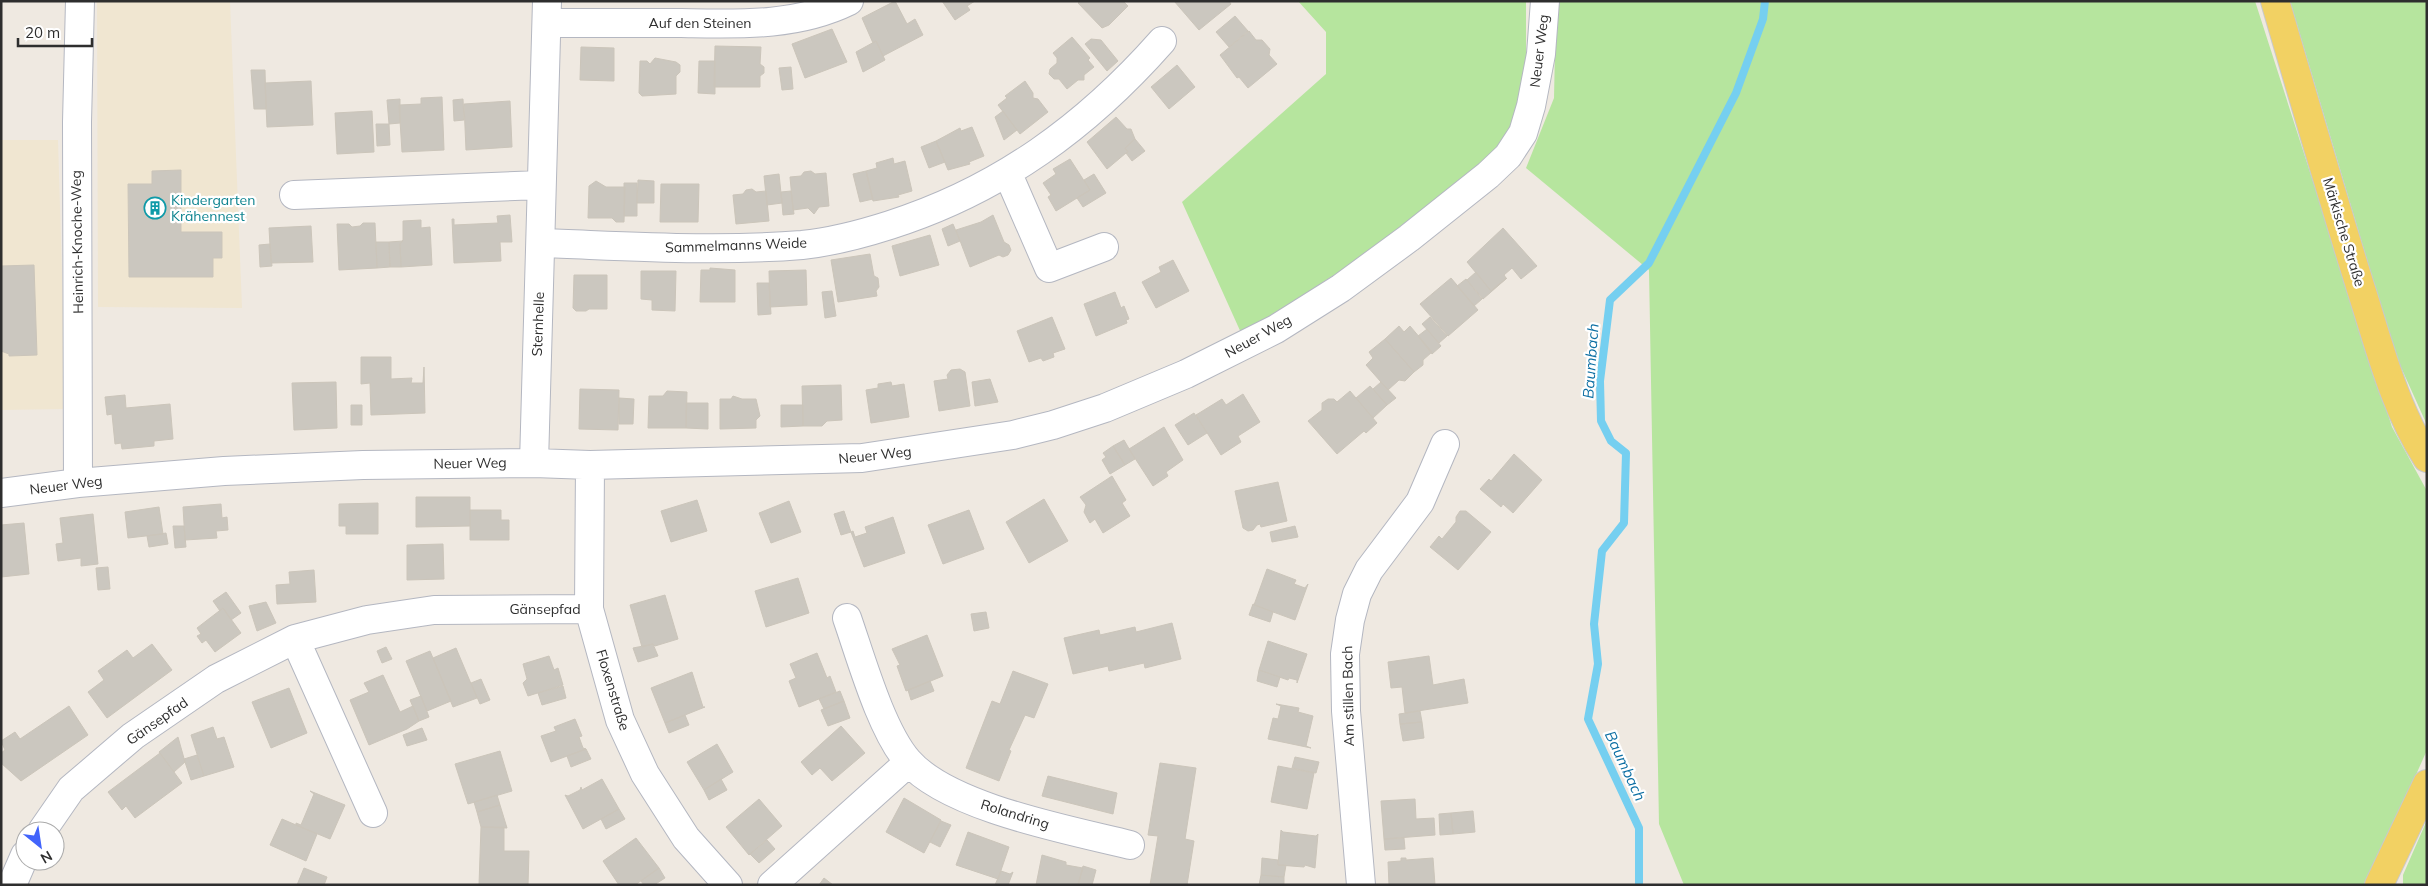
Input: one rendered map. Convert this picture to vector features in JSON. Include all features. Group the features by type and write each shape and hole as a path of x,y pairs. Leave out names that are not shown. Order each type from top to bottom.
{"main road":[{"name":"Märkische Straße","path":"2275,1 2331,193 2387,371 2402,410 2427,458"},
{"path":"2379,885 2427,784"}],"street":[{"name":"Heinrich-Knoche-Weg","path":"78,483 76,122 80,1"},
{"name":"Auf den Steinen","path":"547,12 750,24 790,21 837,7 849,1"},
{"name":"Neuer Weg","path":"1,493 78,483 224,471 333,466 534,462 590,465 862,458 1013,435 1053,426 1105,408 1194,370 1276,329 1340,288 1409,238 1488,176 1508,156 1523,133 1531,106 1541,54 1545,1"},
{"name":"Sternhelle","path":"534,462 547,12"},
{"name":"Sammelmanns Weide","path":"541,243 678,248 803,245 866,233 913,218 961,198 1008,174 1081,122 1130,77 1162,40"},
{"path":"1008,174 1049,268 1104,247"},
{"path":"294,195 541,185"},
{"name":"Am stillen Bach","path":"1361,885 1346,712 1345,654 1350,620 1357,594 1365,578 1420,502 1445,444"},
{"name":"Floxenstraße","path":"590,465 589,609 620,720 645,774 686,838 728,885"},
{"name":"Gänsepfad","path":"49,821 71,789 133,736 216,680 295,639 367,620 434,610 589,609"},
{"name":"Rolandring","path":"847,618 890,731 909,762 942,786 971,801 1011,814 1130,845"},
{"path":"295,639 373,813"},
{"path":"772,885 909,762"},
{"path":"12,885 18,871"}],"shaded area":[{"path":"97,1 230,1 242,308 98,307"},
{"path":"1,140 58,140 66,409 1,410"}],"green space":[{"path":"1298,1 1526,1 1526,59 1515,120 1498,159 1351,264 1242,335 1182,202 1326,74 1326,32"},
{"path":"1556,1 2255,1 2392,427 2427,491 2427,750 2367,885 1684,885 1659,824 1649,270 1526,168 1554,98"},
{"path":"2290,1 2427,1 2427,425 2395,354"},
{"path":"2427,820 2427,885 2403,885 2403,875"}],"building":[{"path":"895,1 907,24 915,19 923,35 883,56 876,41 873,43 862,18"},
{"path":"942,1 975,1 967,6 970,10 955,20"},
{"path":"1080,1 1123,1 1128,6 1109,25 1102,28 1078,3"},
{"path":"1174,1 1229,1 1231,4 1199,30"},
{"path":"1235,16 1248,31 1229,47 1216,32"},
{"path":"832,29 847,62 805,78 792,44"},
{"path":"1249,31 1256,40 1262,40 1270,49 1269,55 1277,64 1248,88 1239,77 1237,78 1220,55"},
{"path":"1072,37 1090,58 1088,60 1094,67 1084,75 1084,80 1078,80 1067,89 1059,79 1054,79 1049,74 1050,69 1057,63 1057,58 1053,53"},
{"path":"1091,39 1101,40 1118,61 1107,71 1085,44"},
{"path":"876,41 885,60 863,72 856,52"},
{"path":"715,46 761,47 760,64 764,67 764,73 760,76 760,87 714,87"},
{"path":"581,47 614,48 614,81 580,80"},
{"path":"655,58 676,62 680,65 680,72 676,76 676,94 642,96 639,93 640,61 647,61 650,64"},
{"path":"699,61 715,61 715,94 698,93"},
{"path":"1177,65 1195,87 1169,109 1151,87"},
{"path":"791,67 793,89 782,90 779,68"},
{"path":"251,70 265,70 266,109 254,109"},
{"path":"311,81 313,125 267,127 265,83"},
{"path":"1025,81 1033,93 1033,98 1038,99 1048,112 1020,134 998,105 1007,98 1005,96"},
{"path":"442,97 444,150 402,152 399,105 421,104 421,98"},
{"path":"400,99 400,123 389,124 387,100"},
{"path":"463,99 464,120 454,121 453,100"},
{"path":"510,101 512,147 466,150 464,104"},
{"path":"372,111 374,152 337,154 335,113"},
{"path":"1003,111 1017,130 1004,140 995,117"},
{"path":"1116,117 1127,129 1131,129 1135,139 1125,148 1128,152 1107,169 1087,142"},
{"path":"376,124 389,124 390,145 377,146"},
{"path":"972,127 984,156 969,162 970,164 948,170 936,141 960,128 961,131"},
{"path":"1135,139 1145,151 1132,161 1125,148"},
{"path":"936,141 945,162 929,168 921,147"},
{"path":"893,158 894,164 905,161 912,191 898,195 899,197 873,201 866,171 877,168 876,163"},
{"path":"1070,159 1090,190 1056,211 1048,197 1051,195 1043,183 1056,174 1053,169"},
{"name":"Kindergarten Krähennest","path":"181,170 181,232 222,232 222,258 213,258 213,277 129,277 128,184 152,184 152,171"},
{"path":"811,171 815,174 826,173 829,206 819,207 814,214 808,208 793,210 790,177 801,176 804,172"},
{"path":"866,171 873,199 860,202 853,174"},
{"path":"779,174 782,203 767,205 764,176"},
{"path":"1094,174 1106,193 1083,207 1077,198 1090,190 1084,180"},
{"path":"638,180 654,181 654,203 637,203"},
{"path":"596,181 606,187 625,187 624,222 616,222 612,218 588,218 589,186"},
{"path":"624,183 637,183 637,216 624,216"},
{"path":"661,184 699,184 698,222 660,222"},
{"path":"752,189 756,192 766,191 769,221 736,224 733,195 743,194 746,190"},
{"path":"791,191 794,214 783,215 781,192"},
{"path":"510,215 512,242 500,242 501,261 454,263 452,219 454,219 454,225 498,223 497,216"},
{"path":"993,215 1004,242 1009,245 1011,250 1008,255 1003,257 999,255 970,267 956,230 981,222"},
{"path":"421,220 421,228 430,227 432,265 401,267 400,244 403,240 403,221"},
{"path":"363,223 375,223 377,268 339,270 337,224 349,224 352,227 360,226"},
{"path":"953,224 960,241 948,246 942,229"},
{"path":"311,226 313,262 271,263 269,228"},
{"path":"1503,228 1537,266 1521,279 1512,268 1504,275 1506,278 1491,291 1467,262"},
{"path":"930,235 939,265 900,276 892,246"},
{"path":"403,241 400,244 401,267 390,267 389,242"},
{"path":"376,242 389,242 390,267 377,268"},
{"path":"270,244 272,266 260,267 259,245"},
{"path":"870,254 874,276 878,278 877,296 838,302 831,260"},
{"path":"1173,260 1189,291 1156,308 1142,282 1161,272 1159,267"},
{"path":"34,265 37,355 9,356 9,354 1,351 1,266"},
{"path":"710,268 735,270 735,302 700,302 701,270 710,270"},
{"path":"806,270 807,305 770,307 769,271"},
{"path":"641,271 676,271 675,311 652,310 652,300 641,299"},
{"path":"1476,272 1491,291 1507,278 1483,299 1467,280"},
{"path":"574,275 607,275 607,309 576,311 573,308"},
{"path":"1451,278 1478,310 1448,336 1420,304"},
{"path":"1466,279 1482,299 1474,306 1457,286"},
{"path":"757,283 769,283 771,314 758,315"},
{"path":"832,291 836,316 825,318 822,292"},
{"path":"1115,292 1121,308 1124,306 1129,319 1126,320 1127,323 1096,336 1084,304"},
{"path":"1052,317 1065,349 1053,353 1054,357 1043,361 1041,358 1029,362 1017,331"},
{"path":"1430,317 1447,336 1439,343 1422,324"},
{"path":"1399,326 1404,332 1410,326 1432,352 1423,360 1423,365 1414,372 1385,339"},
{"path":"1427,329 1441,346 1432,354 1418,336"},
{"path":"1385,339 1414,372 1405,381 1399,380 1388,390 1366,365 1373,358 1369,352"},
{"path":"361,357 391,357 391,379 412,378 411,383 423,383 424,367 425,413 371,415 370,383 361,384"},
{"path":"960,369 965,372 970,406 939,411 934,381 948,379 947,375 951,370"},
{"path":"990,379 998,402 975,406 972,382"},
{"path":"336,382 337,428 294,430 292,383"},
{"path":"891,382 892,386 904,384 909,417 871,423 866,390 878,388 878,384"},
{"path":"1381,382 1396,398 1387,405 1373,389"},
{"path":"841,385 842,420 827,421 822,426 803,426 802,386"},
{"path":"1370,386 1387,405 1373,418 1356,398"},
{"path":"580,389 619,390 618,430 579,429"},
{"path":"667,391 687,392 686,428 648,428 649,396 663,396"},
{"path":"1350,391 1377,423 1366,433 1364,431 1337,454 1308,421 1322,410 1322,403 1328,399 1334,399 1337,402"},
{"path":"1243,394 1260,422 1238,436 1241,442 1221,455 1196,415 1222,399 1226,405"},
{"path":"125,395 126,408 170,404 173,439 154,441 154,446 122,449 121,443 115,444 112,414 107,415 105,397"},
{"path":"733,396 742,399 756,399 760,416 756,420 756,428 720,429 720,399 731,399"},
{"path":"619,398 634,399 633,424 619,424"},
{"path":"686,403 708,403 708,429 686,428"},
{"path":"351,405 362,405 362,425 351,425"},
{"path":"781,405 803,405 803,426 781,427"},
{"path":"1194,413 1207,433 1188,445 1175,425"},
{"path":"1164,427 1183,460 1166,472 1168,476 1153,486 1129,449"},
{"path":"1124,440 1135,459 1125,465 1113,446"},
{"path":"1113,446 1125,465 1110,474 1102,460 1106,457 1103,453"},
{"path":"1514,454 1542,480 1513,513 1503,504 1501,507 1480,489 1489,479 1491,481"},
{"path":"1112,476 1126,500 1122,503 1130,516 1103,533 1095,519 1090,523 1084,512 1086,505 1080,497"},
{"path":"1278,482 1287,521 1261,527 1260,524 1253,530 1248,531 1243,528 1235,491"},
{"path":"416,497 470,497 470,526 416,527"},
{"path":"1044,499 1068,541 1029,563 1006,522"},
{"path":"697,500 707,531 671,542 661,511"},
{"path":"789,501 801,532 771,543 759,513"},
{"path":"378,503 378,534 346,534 346,526 339,526 339,504"},
{"path":"221,504 222,518 227,517 228,530 216,531 217,538 185,540 183,507"},
{"path":"159,507 163,534 128,538 125,512"},
{"path":"470,510 501,510 501,520 509,520 509,540 470,540"},
{"path":"969,510 984,549 943,564 928,525"},
{"path":"844,511 851,532 841,535 834,514"},
{"path":"1460,511 1466,511 1491,532 1458,570 1430,547 1439,536 1442,539 1456,522 1456,517"},
{"path":"93,514 98,564 81,566 81,558 58,561 56,544 63,543 60,518"},
{"path":"893,517 905,553 864,567 851,532 853,531 855,537 867,533 865,527"},
{"path":"24,523 29,574 1,577 1,525"},
{"path":"173,526 184,526 186,547 175,548"},
{"path":"1295,526 1298,537 1272,542 1270,532"},
{"path":"166,533 168,544 149,547 147,536"},
{"path":"443,544 444,579 407,580 407,545"},
{"path":"108,567 110,589 98,590 96,568"},
{"path":"1267,569 1296,580 1294,584 1305,588 1308,584 1295,620 1254,605"},
{"path":"314,570 316,602 277,604 276,585 290,584 289,572"},
{"path":"798,578 809,613 766,627 755,591"},
{"path":"226,592 241,613 231,620 223,608 220,611 213,601"},
{"path":"665,595 678,639 655,646 653,644 642,647 630,605"},
{"path":"266,602 276,623 257,631 249,606"},
{"path":"1253,604 1273,612 1270,622 1249,615"},
{"path":"223,608 241,633 215,652 206,640 202,643 197,636 201,634 197,628"},
{"path":"986,612 989,628 974,631 971,614"},
{"path":"1172,623 1181,659 1145,668 1144,663 1109,671 1108,666 1073,674 1064,638 1099,630 1100,635 1135,627 1136,632"},
{"path":"927,635 943,676 906,691 897,666 900,665 892,649"},
{"path":"1268,641 1307,654 1297,683 1297,680 1289,678 1288,680 1259,670"},
{"path":"152,644 172,670 107,718 88,692 104,680 98,671 127,650 133,658"},
{"path":"653,644 658,656 638,662 633,648"},
{"path":"386,647 392,659 382,663 377,651"},
{"path":"456,648 477,698 453,707 433,658"},
{"path":"430,651 451,701 427,711 406,661"},
{"path":"817,653 827,678 830,676 836,692 799,707 789,681 796,678 790,664"},
{"path":"549,656 554,670 558,668 563,685 528,696 523,683 527,679 523,664"},
{"path":"1429,656 1433,685 1464,679 1468,703 1405,713 1402,687 1391,688 1388,662"},
{"path":"1259,670 1280,677 1277,687 1257,681"},
{"path":"1013,671 1048,684 1034,718 1025,715 1009,750 1011,751 999,781 966,768 992,701 1000,704"},
{"path":"692,672 703,707 705,707 665,723 651,688"},
{"path":"383,675 400,712 413,706 419,721 407,729 369,745 350,700 369,692 364,683"},
{"path":"481,679 490,700 480,704 471,683"},
{"path":"930,681 934,691 911,700 908,690"},
{"path":"563,686 566,698 542,705 538,693"},
{"path":"289,688 307,733 271,748 252,702"},
{"path":"840,691 844,701 824,709 819,699"},
{"path":"421,696 429,717 419,721 410,700"},
{"path":"844,701 850,718 828,726 821,710"},
{"path":"1276,704 1299,708 1298,712 1313,716 1306,746 1311,748 1268,739 1273,718 1278,719 1281,706"},
{"path":"69,706 88,735 21,781 1,763 1,753 5,750 1,741 15,732 20,739"},
{"path":"1420,711 1422,722 1400,724 1399,714"},
{"path":"685,715 689,725 669,733 665,723"},
{"path":"575,719 582,736 579,737 583,748 586,749 551,762 541,736 556,731 554,727"},
{"path":"1422,722 1424,738 1403,741 1400,724"},
{"path":"841,726 865,753 832,781 820,768 812,775 801,762"},
{"path":"213,727 217,739 224,737 234,767 204,776 191,735"},
{"path":"422,728 427,740 407,746 403,735"},
{"path":"178,737 185,762 174,772 159,752"},
{"path":"717,744 733,772 704,790 687,762"},
{"path":"586,749 591,759 571,767 567,756"},
{"path":"500,751 512,791 468,804 455,764"},
{"path":"160,753 182,783 135,818 126,806 122,810 108,792"},
{"path":"197,755 204,776 191,780 184,759"},
{"path":"1295,757 1319,762 1316,773 1292,768"},
{"path":"1160,763 1196,768 1185,839 1194,841 1187,885 1150,885 1158,836 1148,835"},
{"path":"1278,766 1314,773 1307,809 1271,802"},
{"path":"1048,776 1117,793 1113,814 1042,796"},
{"path":"602,779 619,809 583,829 565,795 568,796 580,790 581,787 582,790"},
{"path":"721,779 727,790 709,800 704,790"},
{"path":"310,791 345,805 330,839 296,825 296,823 301,825 314,794"},
{"path":"497,795 500,805 477,812 474,802"},
{"path":"904,798 941,820 924,853 886,832"},
{"path":"759,799 782,826 749,855 726,827"},
{"path":"1415,799 1416,819 1434,818 1435,835 1384,839 1381,801"},
{"path":"500,805 507,828 481,827 477,812"},
{"path":"619,809 625,819 606,829 601,819"},
{"path":"1473,811 1475,832 1453,834 1451,813"},
{"path":"1451,813 1453,834 1440,835 1439,814"},
{"path":"282,819 317,834 306,861 270,845"},
{"path":"941,821 951,825 940,847 930,842"},
{"path":"481,827 504,827 504,851 529,851 528,885 479,885"},
{"path":"1281,830 1283,832 1316,836 1318,834 1315,868 1305,865 1304,867 1278,865"},
{"path":"968,832 1009,847 998,879 956,865"},
{"path":"636,838 659,868 635,885 619,885 603,861"},
{"path":"1404,838 1405,849 1385,850 1384,839"},
{"path":"767,840 775,849 759,863 750,854"},
{"path":"1042,855 1066,862 1066,865 1083,868 1078,885 1036,885"},
{"path":"1262,858 1278,860 1278,865 1286,865 1284,877 1261,875"},
{"path":"1401,858 1406,858 1406,860 1433,858 1435,885 1389,885 1388,862 1401,861"},
{"path":"1083,866 1096,870 1092,885 1078,885"},
{"path":"304,868 327,877 324,885 297,885"},
{"path":"659,868 665,878 654,885 644,885 641,881"},
{"path":"1001,871 1010,874 1013,872 1008,885 995,885"},
{"path":"1261,875 1284,877 1284,885 1259,885"},
{"path":"824,878 833,885 819,885"}],"waterway":[{"name":"Baumbach","path":"1639,885 1639,828 1588,719 1598,664 1594,624 1602,551 1624,523 1626,453 1611,441 1601,421 1600,381 1610,300 1649,263 1736,93 1763,19 1765,1"}],"place":[{"name":"Kindergarten Krähennest","path":"155,208"}]}
